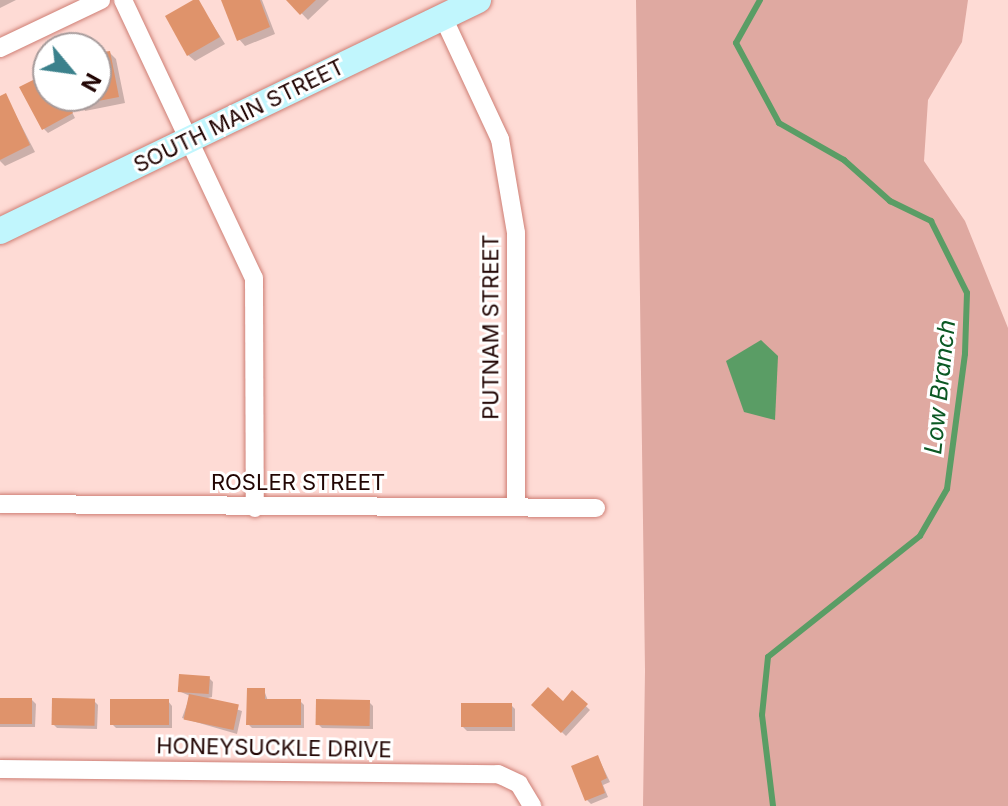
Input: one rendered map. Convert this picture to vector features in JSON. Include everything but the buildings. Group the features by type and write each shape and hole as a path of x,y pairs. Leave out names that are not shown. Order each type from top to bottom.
{"main road":[{"name":"SOUTH MAIN STREET","path":"0,231 478,0"}],"street":[{"path":"0,48 101,0"},
{"path":"123,0 254,278 255,508"},
{"name":"PUTNAM STREET","path":"443,17 500,139 516,233 516,506"},
{"name":"ROSLER STREET","path":"0,504 596,508"},
{"name":"HONEYSUCKLE DRIVE","path":"0,769 498,774 519,784 532,806"}],"shaded area":[{"path":"636,0 968,0 962,42 928,100 924,161 965,221 1008,328 1008,806 643,806 645,671"},
{"path":"761,340 778,356 775,420 744,412 726,361"}],"waterway":[{"name":"Low Branch","path":"760,0 736,43 779,123 844,160 890,201 931,221 967,293 965,354 947,489 920,536 768,657 762,715 773,806"}]}
